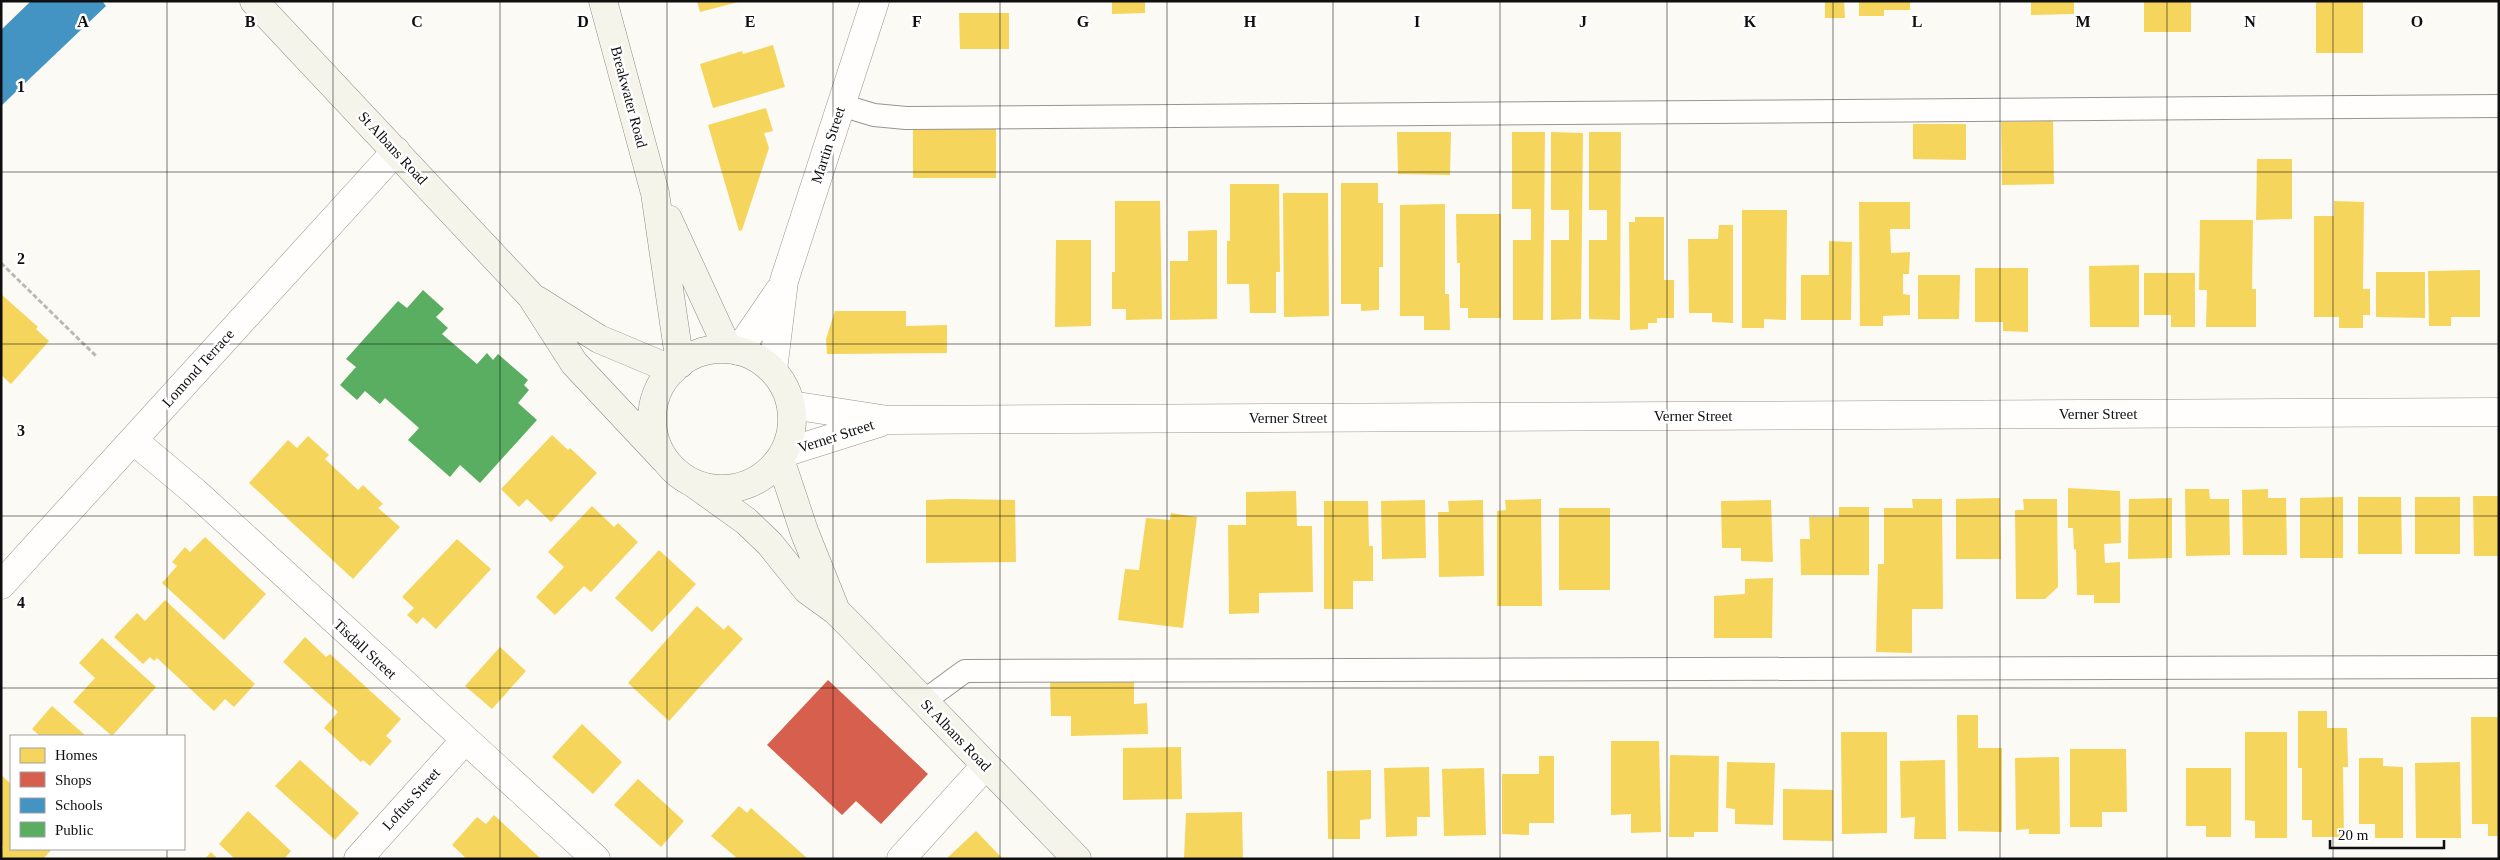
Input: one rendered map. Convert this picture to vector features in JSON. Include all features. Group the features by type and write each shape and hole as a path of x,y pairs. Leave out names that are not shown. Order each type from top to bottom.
{"street":[{"name":"St Albans Road","path":"254,1 531,296 574,364 664,459"},
{"name":"Breakwater Road","path":"603,1 656,193 676,367"},
{"name":"Martin Street","path":"772,370 782,288 874,1"},
{"name":"Lomond Terrace","path":"1,584 396,151"},
{"name":"Breakwater Road","path":"656,193 733,350"},
{"name":"Martin Street","path":"733,350 782,288"},
{"name":"St Albans Road","path":"531,296 599,339 676,367"},
{"path":"711,350 733,350 756,358 772,370 788,392 792,422 790,438 782,456 766,473 750,484 721,488 693,483 677,472 664,459 656,442 652,422 654,403 661,385 676,367 695,355 711,350"},
{"name":"Verner Street","path":"791,405 888,420 2499,412"},
{"name":"Verner Street","path":"782,456 888,420"},
{"name":"Tisdall Street","path":"133,440 195,492 596,859"},
{"name":"St Albans Road","path":"782,456 804,531 836,611"},
{"name":"St Albans Road","path":"693,483 746,521 770,544 807,590 836,611 1077,859"},
{"name":"Loftus Street","path":"358,859 465,740"},
{"path":"901,859 985,766"}],"lane":[{"path":"841,105 874,115 906,118 2499,106"},
{"path":"924,701 965,671 2499,667"}],"path":[{"path":"1,263 96,356"}],"building: Homes":[{"path":"697,1 738,1 738,2 700,12"},
{"path":"1112,1 1145,1 1145,13 1112,14"},
{"path":"1825,1 1844,1 1845,18 1825,18"},
{"path":"1859,1 1910,1 1910,10 1884,10 1884,16 1859,16"},
{"path":"2031,1 2074,1 2074,14 2031,15"},
{"path":"2144,1 2191,1 2191,32 2144,32"},
{"path":"2316,1 2363,1 2363,53 2316,53"},
{"path":"959,13 1009,13 1009,49 960,49"},
{"path":"773,45 785,87 713,108 700,64 742,51 743,54"},
{"path":"766,108 773,131 764,133 769,148 742,230 739,231 708,125"},
{"path":"2053,121 2054,184 2002,185 2001,122"},
{"path":"1913,124 1966,124 1966,160 1913,159"},
{"path":"913,126 996,127 996,178 913,178"},
{"path":"1397,132 1451,132 1450,175 1398,174"},
{"path":"1512,132 1545,132 1543,320 1513,320 1513,240 1531,240 1531,209 1512,209"},
{"path":"1551,132 1583,133 1581,319 1551,320 1551,240 1569,240 1569,210 1551,210"},
{"path":"1589,132 1621,132 1620,320 1589,319 1589,240 1607,240 1607,210 1589,210"},
{"path":"2257,159 2292,159 2292,219 2256,220"},
{"path":"1341,183 1378,183 1378,203 1383,203 1383,267 1379,267 1379,310 1361,311 1361,304 1341,304"},
{"path":"1230,184 1279,184 1280,272 1276,272 1276,313 1250,313 1249,284 1227,284 1227,241 1230,241"},
{"path":"1283,193 1328,193 1329,316 1284,317"},
{"path":"1115,201 1160,201 1162,319 1126,320 1126,309 1112,309 1112,272 1115,272"},
{"path":"2334,201 2364,202 2363,289 2370,289 2370,315 2363,315 2363,328 2339,328 2339,317 2314,317 2314,216 2334,216"},
{"path":"1859,202 1910,202 1910,229 1890,229 1891,253 1910,252 1909,274 1903,274 1903,294 1910,295 1910,315 1883,316 1883,326 1860,326"},
{"path":"1445,204 1445,294 1449,294 1450,330 1424,330 1424,316 1400,316 1400,205"},
{"path":"1742,210 1787,210 1786,320 1764,319 1764,328 1742,328"},
{"path":"1456,214 1501,214 1501,318 1468,318 1468,308 1460,308 1460,263 1457,263"},
{"path":"1635,217 1664,217 1664,280 1674,280 1674,318 1657,318 1657,323 1648,323 1648,329 1630,330 1629,222 1635,222"},
{"path":"2200,220 2253,220 2252,289 2256,289 2256,327 2206,327 2207,290 2199,290"},
{"path":"1719,225 1733,225 1733,323 1712,322 1712,313 1689,313 1688,239 1718,239"},
{"path":"1217,230 1217,319 1170,320 1170,261 1188,261 1188,231"},
{"path":"1056,240 1091,240 1091,326 1055,327"},
{"path":"1829,241 1852,242 1851,320 1801,320 1801,275 1829,275"},
{"path":"2139,265 2139,327 2090,327 2089,266"},
{"path":"1975,268 2028,268 2028,332 2003,331 2003,322 1975,322"},
{"path":"2480,270 2480,317 2451,317 2451,326 2429,326 2428,271"},
{"path":"2376,272 2425,272 2425,318 2376,317"},
{"path":"2144,273 2195,273 2195,327 2171,327 2171,315 2144,315"},
{"path":"1918,275 1960,275 1959,319 1918,319"},
{"path":"1,294 38,327 36,329 49,341 11,384 1,375"},
{"path":"835,311 906,311 906,326 947,325 947,353 827,354 826,339"},
{"path":"552,435 568,450 570,448 597,473 551,522 527,499 519,507 501,489"},
{"path":"308,436 329,455 325,459 358,490 363,485 383,504 378,508 400,527 353,579 249,483 288,440 297,448"},
{"path":"2068,488 2120,491 2121,543 2104,544 2105,563 2120,562 2120,603 2094,603 2094,595 2077,595 2076,549 2074,550 2073,528 2068,528"},
{"path":"2185,489 2209,489 2210,499 2229,499 2230,555 2186,556"},
{"path":"2268,489 2268,498 2286,498 2287,555 2243,555 2242,490"},
{"path":"1296,491 1297,526 1312,526 1313,592 1259,593 1259,613 1229,614 1228,525 1246,525 1246,492"},
{"path":"2473,496 2499,496 2499,556 2474,556"},
{"path":"2343,497 2343,558 2300,558 2300,498"},
{"path":"2358,497 2401,497 2402,554 2358,554"},
{"path":"2415,497 2460,497 2460,554 2415,554"},
{"path":"2000,498 2001,559 1956,559 1956,499"},
{"path":"2172,498 2172,558 2128,559 2129,499"},
{"path":"1541,499 1542,606 1497,606 1497,511 1506,510 1505,500"},
{"path":"1912,499 1942,499 1943,609 1912,609 1912,653 1876,652 1878,564 1884,564 1884,508 1913,508"},
{"path":"2023,499 2057,499 2058,587 2045,599 2016,599 2015,510 2024,510"},
{"path":"926,500 1015,500 1016,562 926,563"},
{"path":"1425,500 1426,558 1382,559 1381,501"},
{"path":"1483,500 1484,576 1439,577 1438,512 1449,512 1448,501"},
{"path":"1771,500 1773,562 1741,561 1741,548 1722,548 1721,501"},
{"path":"1324,501 1368,501 1369,546 1373,546 1373,581 1353,581 1353,609 1324,609"},
{"path":"592,506 614,527 618,523 638,542 591,592 584,586 555,615 536,597 564,567 548,552"},
{"path":"1839,507 1869,507 1869,575 1801,575 1800,539 1810,539 1809,517 1839,517"},
{"path":"1559,508 1610,508 1610,590 1559,590"},
{"path":"1171,513 1197,517 1183,628 1118,620 1125,569 1139,570 1146,518 1170,520"},
{"path":"205,537 266,594 224,640 162,583 177,566 172,562 185,547 190,552"},
{"path":"457,539 491,569 436,629 423,617 417,624 407,615 414,608 402,597"},
{"path":"659,550 696,584 652,632 615,598"},
{"path":"1773,578 1772,638 1714,638 1714,596 1745,594 1745,579"},
{"path":"165,600 255,684 234,707 225,699 214,711 157,658 154,661 150,657 143,664 114,637 137,613 145,621"},
{"path":"697,606 724,630 728,625 743,639 669,721 628,683"},
{"path":"305,637 326,657 330,654 401,719 386,736 392,741 370,766 363,760 361,762 324,728 338,712 283,662"},
{"path":"102,638 156,687 111,735 73,702 95,678 79,663"},
{"path":"500,647 526,671 492,709 465,686"},
{"path":"1134,679 1134,704 1147,703 1148,734 1071,736 1071,716 1051,716 1050,681"},
{"path":"52,706 85,735 39,735 32,729"},
{"path":"2298,711 2327,711 2327,728 2347,728 2348,767 2343,767 2344,837 2312,837 2312,820 2302,820 2302,768 2298,768"},
{"path":"1957,715 1978,715 1978,748 2002,748 2002,832 1958,831"},
{"path":"2471,717 2499,717 2499,836 2488,836 2488,824 2472,824"},
{"path":"582,724 622,762 593,794 552,757"},
{"path":"1841,732 1887,732 1887,833 1842,834"},
{"path":"2245,732 2287,732 2287,838 2255,838 2255,821 2245,820"},
{"path":"1611,741 1659,741 1661,832 1631,833 1631,814 1611,815"},
{"path":"1181,747 1182,799 1123,800 1123,748"},
{"path":"2070,749 2126,749 2127,812 2102,812 2102,827 2070,827"},
{"path":"1670,755 1719,756 1718,832 1694,832 1694,837 1669,837"},
{"path":"1539,756 1554,756 1554,823 1529,823 1529,835 1502,834 1502,774 1539,774"},
{"path":"2059,757 2060,834 2029,834 2029,829 2016,830 2015,758"},
{"path":"2359,758 2383,758 2383,766 2403,767 2403,838 2375,838 2375,824 2359,824"},
{"path":"300,760 359,813 335,840 275,786"},
{"path":"1945,760 1946,839 1914,839 1915,817 1901,818 1900,761"},
{"path":"1727,762 1775,763 1773,825 1735,824 1735,809 1726,808"},
{"path":"2460,762 2461,838 2416,838 2415,763"},
{"path":"1429,767 1430,817 1417,817 1417,836 1386,837 1384,768"},
{"path":"1484,768 1486,835 1444,836 1442,769"},
{"path":"2186,768 2231,768 2231,837 2206,837 2206,826 2186,826"},
{"path":"1371,770 1371,819 1360,820 1360,839 1328,839 1327,771"},
{"path":"1,775 10,783 10,850 51,850 43,859 1,859 3,846 1,844"},
{"path":"638,779 684,821 661,847 614,805"},
{"path":"1783,789 1833,790 1833,841 1783,840"},
{"path":"739,806 747,813 751,808 808,859 738,859 711,836"},
{"path":"248,811 291,851 284,859 235,859 219,844"},
{"path":"1242,812 1243,859 1184,859 1186,813"},
{"path":"494,815 541,859 467,859 452,845 477,817 486,824"},
{"path":"976,831 1003,859 946,859"},
{"path":"211,852 218,859 205,859"}],"building: Shops":[{"path":"828,680 928,774 881,824 856,801 842,815 767,745"}],"building: Schools":[{"path":"31,1 102,1 106,6 1,106 1,30"}],"building: Public":[{"path":"423,290 444,309 436,317 448,328 442,334 477,364 487,353 493,360 498,354 528,380 524,385 529,390 518,403 537,420 480,483 460,465 450,477 408,440 419,428 385,398 380,404 365,391 357,400 340,385 356,367 346,359 398,301 407,308"}]}
